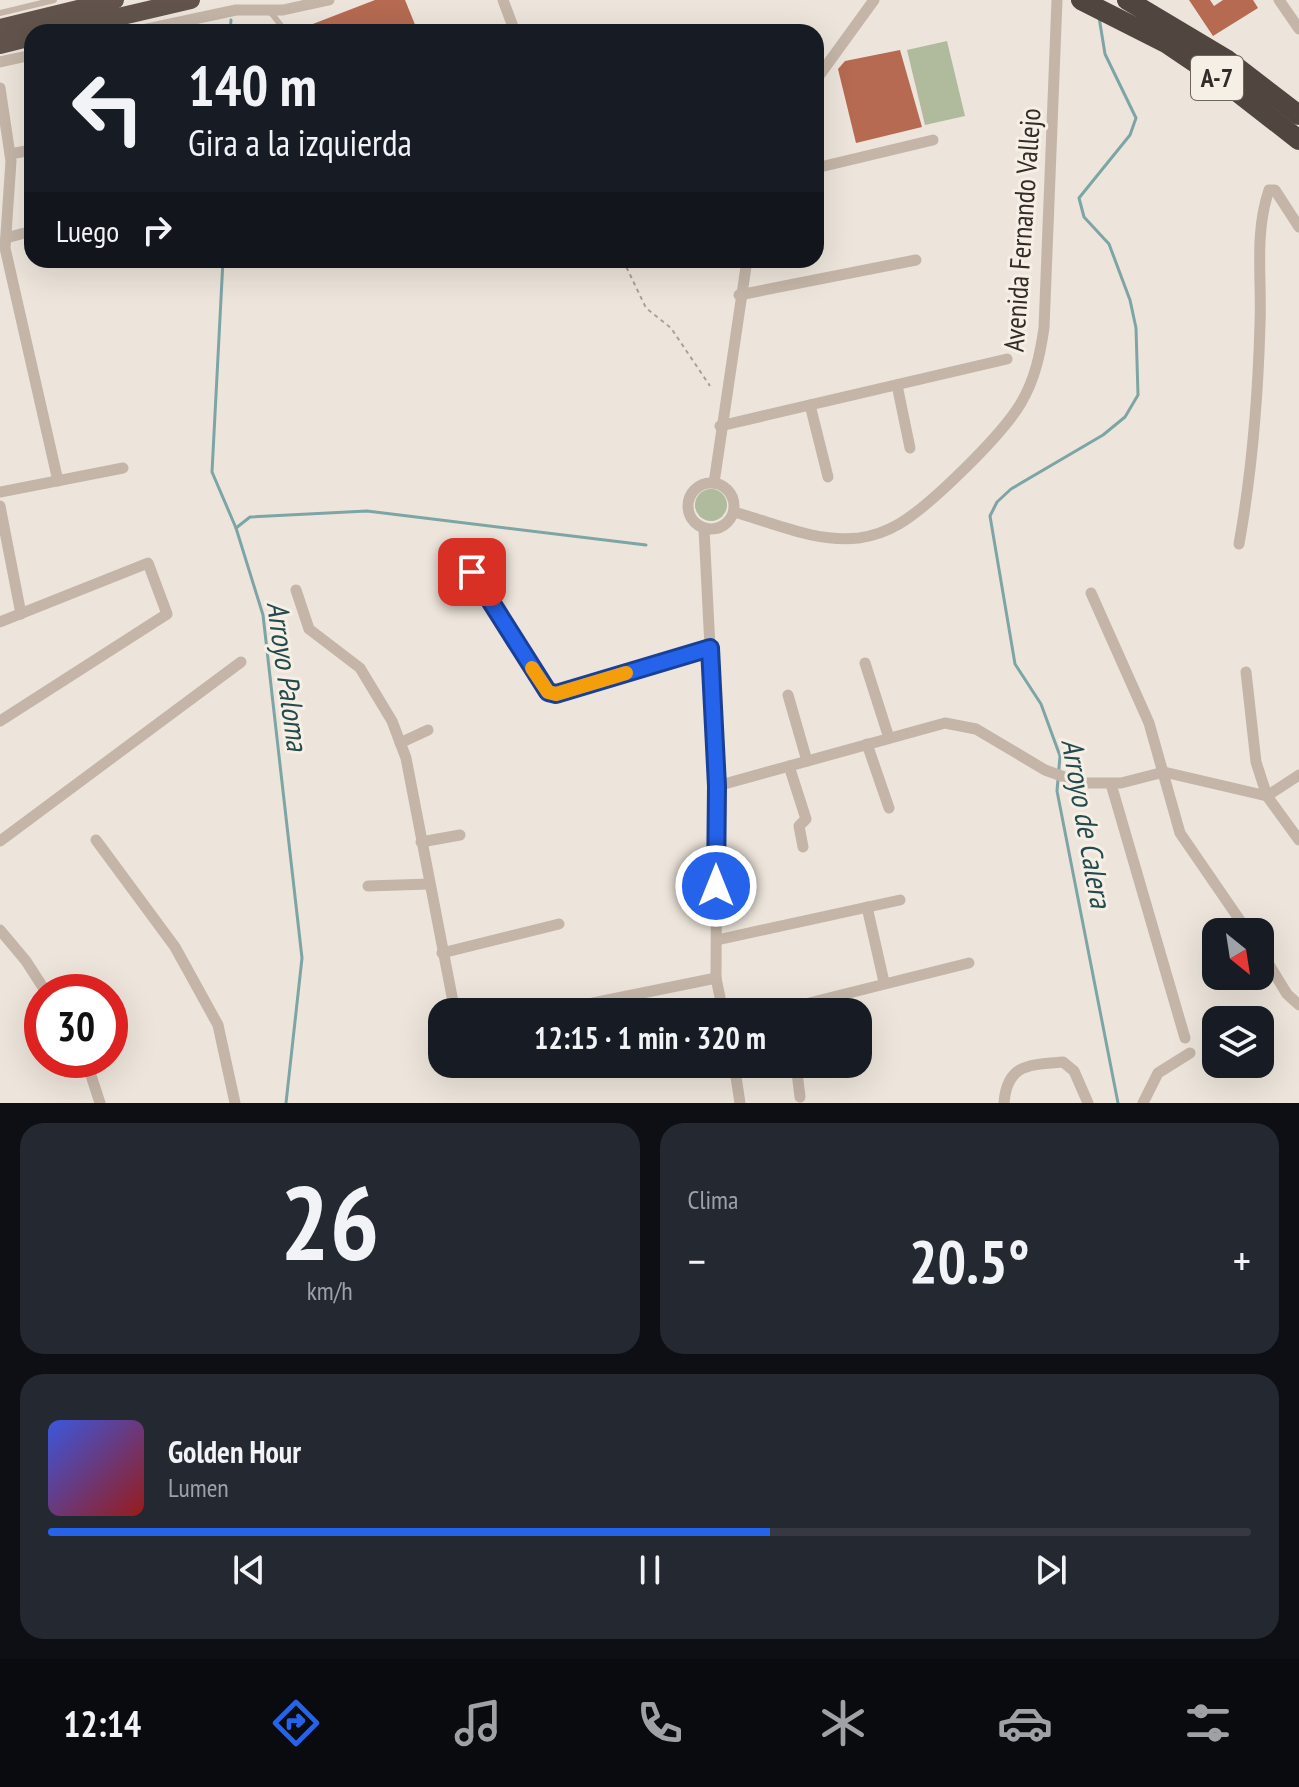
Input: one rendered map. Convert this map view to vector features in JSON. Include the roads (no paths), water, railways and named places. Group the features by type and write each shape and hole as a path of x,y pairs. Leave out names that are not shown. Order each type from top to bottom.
{"highway":[{"path":"0,28 115,0"},
{"path":"88,24 191,0"},
{"name":"A-7","path":"1081,0 1132,10 1226,59 1299,115"},
{"name":"A-7","path":"1132,10 1166,43 1299,140"},
{"path":"0,45 24,39"}],"street":[{"path":"170,24 236,10 269,10 329,0"},
{"path":"503,0 512,24"},
{"path":"824,69 874,0"},
{"name":"Avenida Fernando Vallejo","path":"734,512 805,534 841,538 878,534 918,511 996,435 1020,404 1038,365 1044,328 1057,0"},
{"path":"1279,0 1299,29"},
{"path":"0,62 24,57"},
{"path":"0,88 10,154 5,248 58,481"},
{"path":"824,166 933,140"},
{"path":"10,154 24,151"},
{"path":"1239,544 1251,475 1260,317 1259,250 1269,190 1275,190 1299,227"},
{"path":"6,238 24,233"},
{"path":"739,295 916,260"},
{"path":"714,483 745,268"},
{"path":"720,426 1007,359"},
{"path":"897,385 910,448"},
{"path":"810,405 828,477"},
{"path":"0,492 123,468"},
{"path":"706,483 714,483 721,485 732,496 734,512 725,525 704,529 692,520 687,505 693,491 706,483"},
{"path":"0,506 21,614"},
{"path":"704,529 717,786 716,978 720,998"},
{"path":"0,622 148,563 167,614 0,721"},
{"path":"472,572 548,692 556,694 710,648"},
{"path":"296,590 309,629 360,668 392,721 400,743 452,998"},
{"path":"1091,593 1149,723 1180,833 1238,918"},
{"path":"0,841 241,662"},
{"path":"865,663 889,738"},
{"path":"1246,672 1256,762 1267,796 1299,840"},
{"path":"788,695 807,761"},
{"path":"717,786 945,723 976,729 1045,770 1069,780 1111,784 1164,772 1267,796 1299,775"},
{"path":"400,743 428,730"},
{"path":"867,744 889,808"},
{"path":"789,766 806,819 799,826 803,847"},
{"path":"1111,784 1185,1038"},
{"path":"421,842 460,835"},
{"path":"96,840 175,947 218,1025 235,1103"},
{"path":"368,886 429,884"},
{"path":"717,940 900,900"},
{"path":"867,907 884,982"},
{"path":"442,953 559,924"},
{"path":"0,930 34,974"},
{"path":"826,998 969,963"},
{"path":"1274,973 1287,994 1299,1005"},
{"path":"618,998 716,978"},
{"path":"1143,1103 1158,1073 1190,1053"},
{"path":"1004,1103 1009,1080 1017,1070 1028,1065 1063,1062 1074,1071 1088,1103"},
{"path":"92,1078 100,1103"},
{"path":"736,1078 740,1103"},
{"path":"798,1078 800,1097"}],"lane":[{"path":"0,13 54,0"},
{"path":"269,10 280,24"}],"waterway":[{"name":"Arroyo de Calera","path":"1099,17 1105,54 1136,118 1130,135 1079,198 1084,217 1109,244 1130,300 1136,328 1138,395 1125,417 1103,435 1011,489 997,502 990,516 1015,664 1041,704 1060,756 1057,791 1118,1103"},
{"name":"Arroyo Paloma","path":"231,20 231,24"},
{"name":"Arroyo Paloma","path":"223,268 212,472 236,528 263,615 302,958 286,1103"},
{"path":"236,528 250,517 367,511 646,545"}]}
